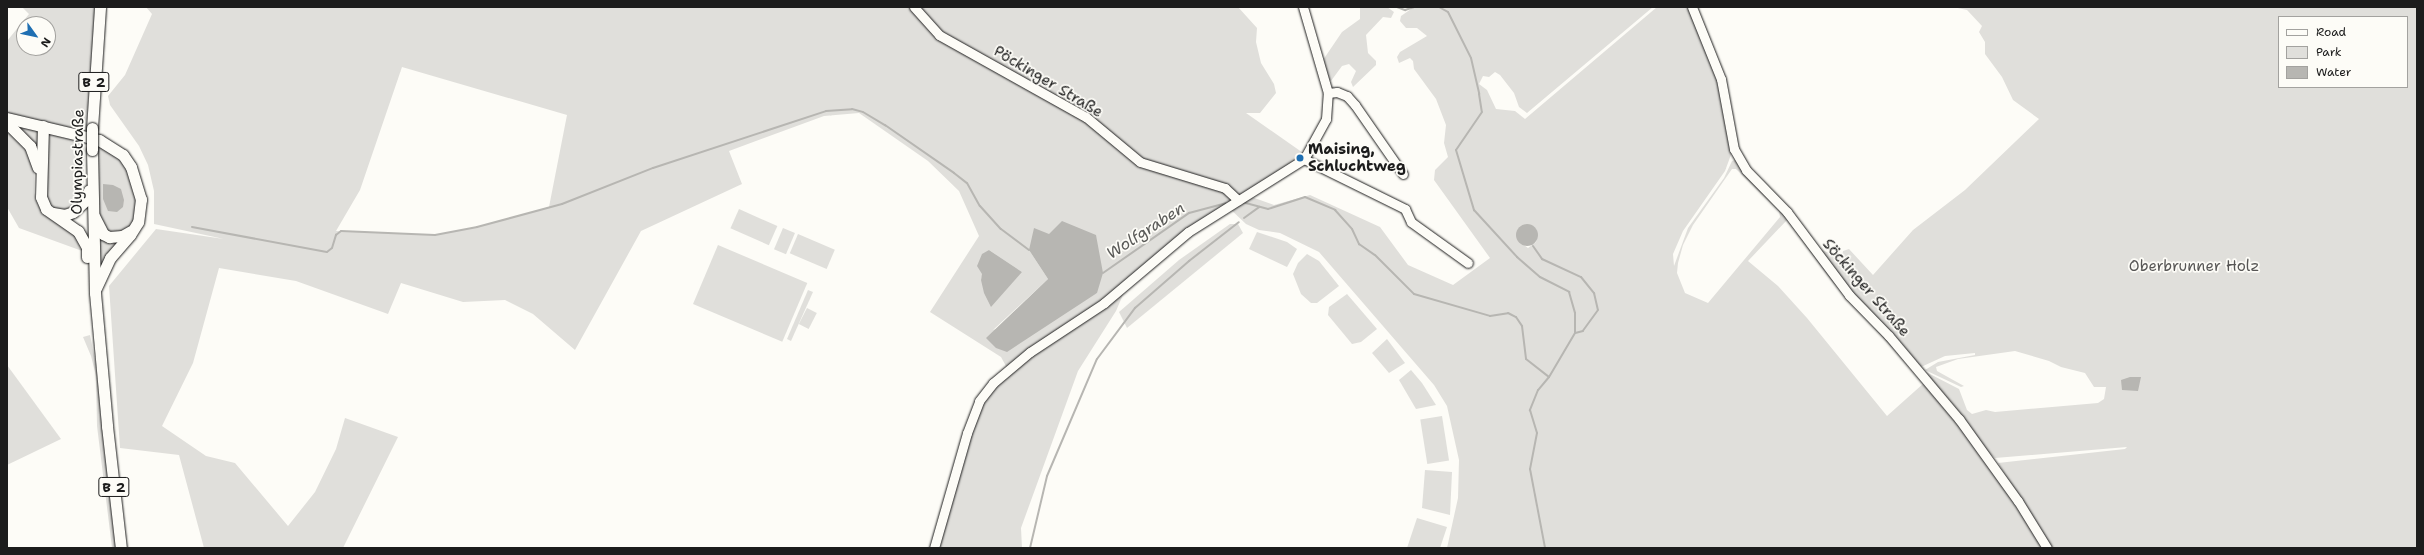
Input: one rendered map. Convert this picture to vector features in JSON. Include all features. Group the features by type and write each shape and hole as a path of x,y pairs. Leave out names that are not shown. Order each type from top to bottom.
{"main road":[{"name":"Olympiastraße","path":"95,293 91,208 92,128 100,7"},
{"path":"7,118 99,140 122,155 136,178 141,199 136,227 110,258 95,293"},
{"path":"7,123 30,146 40,175"},
{"path":"43,126 40,175 41,197 46,209 78,231 87,247 87,257 93,266"},
{"path":"51,212 65,214 80,207 86,200 92,180"},
{"path":"91,208 98,227 109,237 122,236 136,227"},
{"name":"B 2","path":"95,293 99,348 122,548"}],"street":[{"name":"Pöckinger Straße","path":"914,7 940,35 1086,117 1140,162 1225,188 1238,200"},
{"path":"934,548 967,433 979,400 993,383 1030,352 1104,303 1188,232 1304,159 1326,119 1328,93 1303,7"},
{"name":"Söckinger Straße","path":"1692,7 1721,78 1734,149 1746,170 1784,209 1844,289 1889,336 1959,419 2018,501 2047,548"},
{"path":"1328,93 1337,92 1347,96 1356,105 1404,174"},
{"path":"1304,159 1405,208 1411,222 1468,263"}],"green space":[{"path":"22,7 96,7 86,131 7,114 7,41 16,30 16,56 56,56 56,16 27,16 29,14"},
{"path":"146,7 1238,7 1257,28 1256,42 1261,63 1274,84 1276,93 1260,113 1246,113 1306,155 1246,195 1274,205 1310,195 1380,227 1408,265 1453,285 1490,258 1434,180 1435,170 1448,157 1444,143 1446,125 1436,99 1414,69 1413,61 1410,58 1399,63 1397,57 1400,52 1427,36 1417,28 1406,28 1400,21 1401,16 1414,7 1653,7 1527,113 1519,107 1514,93 1500,75 1495,72 1489,77 1483,76 1479,84 1487,90 1496,109 1515,111 1525,119 1657,7 1689,7 1714,65 1732,152 1725,171 1683,231 1673,254 1674,266 1688,228 1724,178 1732,161 1735,160 1780,207 1950,410 2046,548 1447,548 1458,498 1459,460 1447,406 1434,385 1319,252 1280,233 1259,230 1246,224 1228,207 1188,232 1128,283 1116,311 1078,371 1021,528 1022,548 934,548 979,401 1007,368 1001,357 930,312 979,236 959,191 928,161 859,113 824,116 729,151 742,184 641,231 575,350 533,314 505,300 463,302 401,283 388,314 296,281 219,268 193,363 162,426 206,456 235,463 288,526 315,492 336,449 345,418 398,437 343,548 204,548 179,455 120,448 109,286 156,229 224,239 154,224 154,191 148,165 139,146 110,105 108,96 125,75 152,14","holes":["402,67 567,115 549,207 477,227 435,235 336,231 360,190","1732,169 1736,169 1779,211 1780,217 1708,303 1685,293 1677,273 1683,245 1693,225","1787,220 1831,280 1924,383 1887,416 1807,318 1778,286 1748,261","1529,226 1536,229 1538,235 1536,242 1528,248 1519,241","1049,234 1097,293 993,330 1048,279 1029,250","989,250 1022,272 981,280"]},
{"path":"1360,7 1387,7 1394,12 1391,18 1383,17 1366,35 1368,53 1376,61 1376,65 1353,87 1351,82 1356,71 1349,64 1342,66 1331,81 1328,80 1323,60 1342,32 1360,19"},
{"name":"Oberbrunner Holz","path":"1953,7 2417,7 2417,548 2050,548 1998,463 2125,449 2127,447 1995,458 1984,448 1926,372 1959,389 1967,410 1972,414 1986,410 1995,412 2098,403 2104,399 2106,387 2094,387 2085,373 2061,367 2049,361 2015,351 1958,359 1936,367 1937,371 1964,386 1961,387 1925,370 1938,362 1975,355 1975,353 1945,356 1921,367 1863,308 1813,246 1838,257 1842,257 1843,251 1849,249 1873,275 1913,230 1965,190 2039,119 2013,100 2002,77 1985,54 1985,42 1979,32 1982,26 1967,10"},
{"path":"14,123 38,130 39,163"},
{"path":"7,126 21,137 34,170 34,193 38,205 43,212 72,230 85,252 19,228 7,207"},
{"path":"48,132 85,140 83,196 78,204 65,211 55,209 48,201 46,191"},
{"path":"99,144 108,149 128,169 135,189 136,213 131,226 117,235 101,227 96,184"},
{"path":"739,209 777,226 769,245 730,228"},
{"path":"1230,224 1238,224 1243,233 1127,328 1119,312 1179,260"},
{"path":"783,228 795,233 786,254 774,249"},
{"path":"96,231 117,241 98,276"},
{"path":"1257,232 1287,242 1297,249 1287,267 1249,249"},
{"path":"798,234 835,250 827,269 790,253"},
{"path":"718,245 807,283 782,342 693,304"},
{"path":"1307,254 1319,261 1339,286 1317,303 1311,303 1301,294 1293,274 1298,263"},
{"path":"808,290 813,292 791,341 787,339"},
{"path":"1347,294 1377,329 1361,342 1352,344 1328,315 1329,307"},
{"path":"807,308 817,313 809,329 799,324"},
{"path":"90,335 96,365 118,548 112,548 97,426 96,376 91,356 83,337"},
{"path":"1387,339 1405,363 1389,373 1372,353"},
{"path":"7,365 61,439 7,465"},
{"path":"1411,370 1422,383 1436,405 1416,409 1399,380"},
{"path":"1442,416 1449,460 1427,464 1420,419"},
{"path":"1425,470 1452,472 1450,515 1422,508"},
{"path":"1417,518 1447,527 1440,548 1407,548"}],"water":[{"path":"103,184 113,185 121,189 124,200 123,207 117,212 108,211 103,199"},
{"path":"1062,221 1096,235 1103,273 1097,293 1007,352 996,348 986,338 1048,279 1029,250 1034,228 1049,234"},
{"path":"1527,224 1535,227 1538,235 1535,243 1527,246 1519,243 1516,235 1519,227"},
{"path":"989,250 1022,272 991,307 984,293 981,280 982,274 977,266 982,254"},
{"path":"2130,377 2141,377 2138,391 2122,390 2121,380"}],"waterway":[{"path":"1397,7 1405,10 1414,7"},
{"path":"1439,7 1448,12 1471,58 1479,94 1482,112 1456,150 1474,210 1517,257 1540,277 1569,292 1575,313 1575,333 1549,377 1538,390 1530,410 1537,433 1530,469 1545,548"},
{"path":"192,227 327,252 332,248 336,235 341,231 435,235 477,227 562,204 653,168 826,111 852,109 863,112 885,125 967,183 980,206 1001,229 1029,250"},
{"path":"1242,202 1268,209 1305,197 1335,210 1352,229 1359,244 1375,255 1414,294 1490,316 1508,313 1516,317 1522,326 1526,359 1549,377"},
{"name":"Wolfgraben","path":"1103,273 1189,213 1226,203"},
{"path":"1244,218 1259,207"},
{"path":"1030,548 1047,476 1097,359 1135,308 1189,261 1239,222"},
{"path":"1533,246 1542,259 1581,277 1594,293 1598,310 1583,331 1575,333"}],"place":[{"name":"Maising, Schluchtweg","path":"1300,158"}]}
